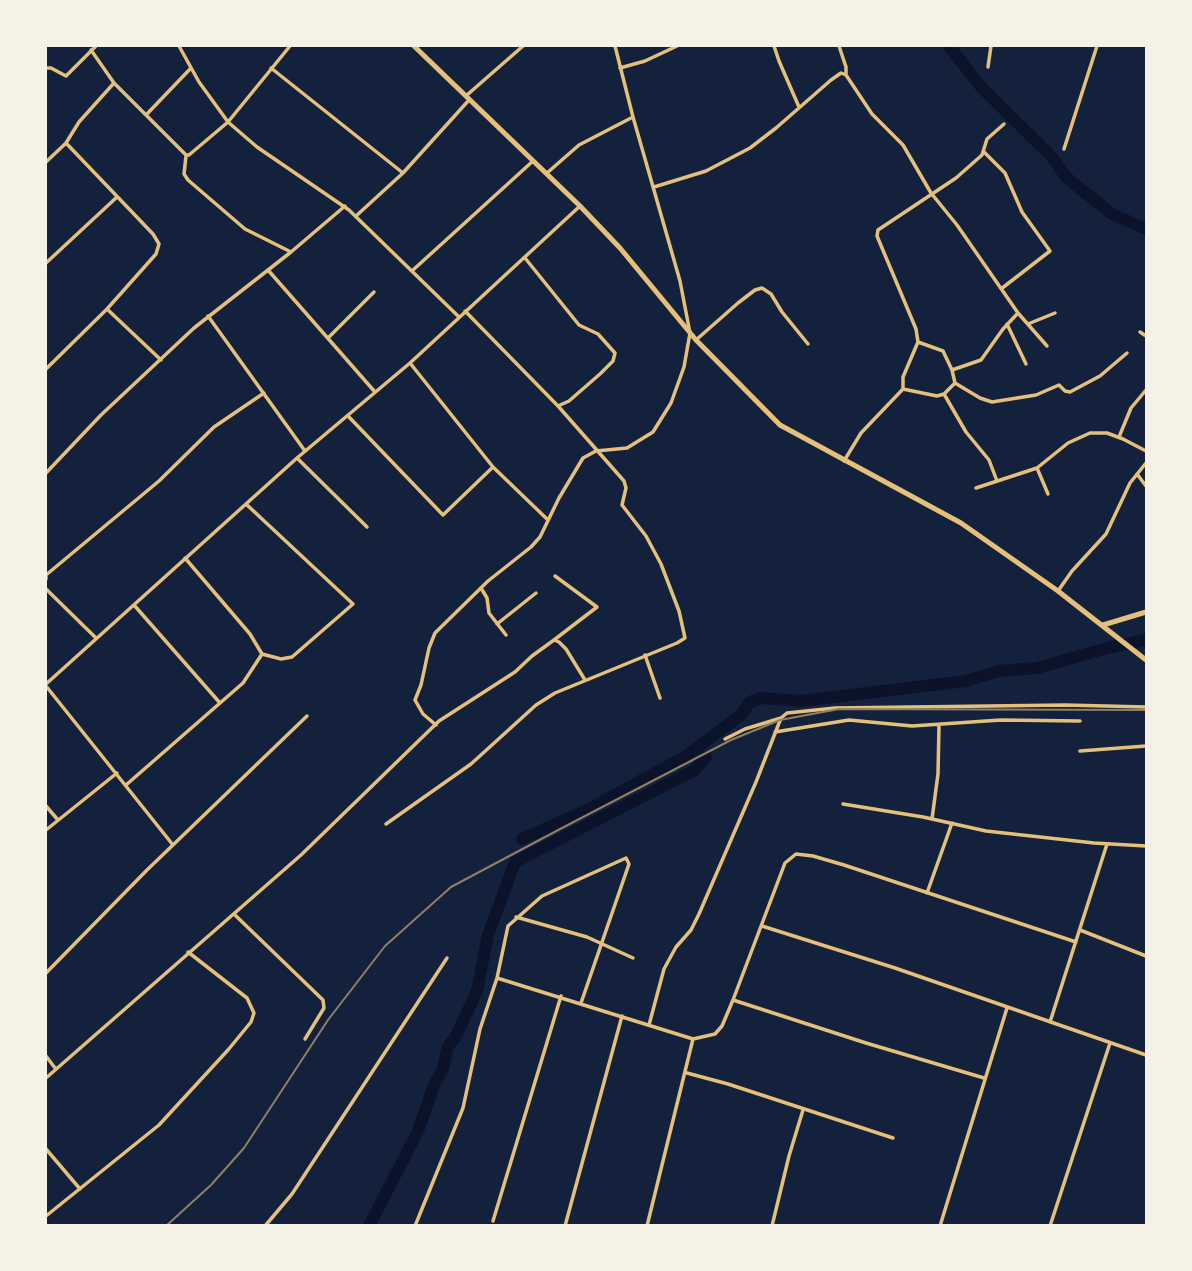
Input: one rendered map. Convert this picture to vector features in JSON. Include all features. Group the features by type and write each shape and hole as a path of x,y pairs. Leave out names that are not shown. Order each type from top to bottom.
{"main road":[{"path":"414,46 580,206 620,248 696,340 780,425 961,523 1058,591 1146,660"},
{"path":"1103,625 1146,612"}],"street":[{"path":"46,68 66,76 96,46"},
{"path":"179,46 228,122 265,153 345,206 459,316"},
{"path":"290,46 228,122 186,155 184,174 245,229 290,252"},
{"path":"356,216 403,173 444,130 469,97 523,46"},
{"path":"436,724 423,714 415,700 435,633 481,588 540,537 583,458 599,451 627,448 653,432 663,419 684,367 690,333 680,281 615,46"},
{"path":"620,68 645,61 674,46"},
{"path":"775,46 799,107"},
{"path":"839,46 846,66 846,75 872,114 903,145 931,193 957,225 1018,313 1047,346"},
{"path":"988,67 991,46"},
{"path":"1064,149 1097,46"},
{"path":"91,50 114,83 186,155"},
{"path":"146,114 191,68"},
{"path":"271,68 403,173"},
{"path":"654,187 706,171 750,148 837,76 841,73 846,75"},
{"path":"46,162 66,143 79,122 114,83"},
{"path":"547,173 579,145 633,117"},
{"path":"844,461 861,433 903,390 903,377 918,342 916,330 876,233 890,220 956,178 984,152 988,139 1004,124"},
{"path":"46,369 107,309 156,254 159,244 153,234 66,143"},
{"path":"984,152 1005,173 1023,212 1050,251 1001,289"},
{"path":"413,270 534,160"},
{"path":"46,263 117,197"},
{"path":"46,472 101,415 208,316 345,206"},
{"path":"173,845 46,685 297,458 410,363 580,206"},
{"path":"525,258 579,325 598,334 615,353 613,361 600,374 569,401 558,406"},
{"path":"268,270 375,393"},
{"path":"696,340 738,303 762,288 771,294 808,344"},
{"path":"327,338 374,292"},
{"path":"107,309 161,360"},
{"path":"386,824 471,764 536,705 555,693 682,640 685,634 661,565 646,536 622,505 626,488 624,481 558,406 464,311"},
{"path":"952,370 981,360 1018,313"},
{"path":"1028,324 1055,313"},
{"path":"208,316 305,451"},
{"path":"1007,324 1026,363"},
{"path":"1140,332 1146,336"},
{"path":"918,342 943,351 955,383 979,398 992,402 1036,395 1059,385 1065,391 1070,391 1100,376 1127,353"},
{"path":"46,359 51,365"},
{"path":"410,363 493,467 548,520"},
{"path":"903,390 930,396 944,394 955,383"},
{"path":"1119,437 1131,408 1146,390"},
{"path":"46,579 46,575 159,481 214,427 264,393"},
{"path":"944,394 966,432 989,460 997,482"},
{"path":"348,416 443,515 493,467"},
{"path":"976,488 1037,468 1079,437 1099,433 1119,437 1146,451"},
{"path":"297,458 367,527"},
{"path":"1058,591 1072,571 1106,534 1130,483 1146,463"},
{"path":"1037,468 1048,494"},
{"path":"1136,474 1146,486"},
{"path":"185,558 250,634 262,654 281,659 292,657 353,604 246,504"},
{"path":"46,1078 301,855 436,724 515,672 597,607 555,576"},
{"path":"481,588 488,598 489,613 506,635"},
{"path":"46,589 96,638"},
{"path":"497,624 536,593"},
{"path":"133,605 220,703"},
{"path":"554,640 566,649 585,680"},
{"path":"126,785 243,683 262,654"},
{"path":"645,655 660,698"},
{"path":"725,739 745,729 781,718 787,713 860,707 1146,707"},
{"path":"46,973 307,716"},
{"path":"649,1025 664,969 699,914 781,718"},
{"path":"775,732 849,720 889,726 939,726 1001,720 1080,721"},
{"path":"932,819 938,774 939,726"},
{"path":"1080,751 1146,746"},
{"path":"46,830 117,773"},
{"path":"842,804 986,831 1146,846"},
{"path":"46,806 58,820"},
{"path":"927,894 952,823"},
{"path":"1050,1022 1107,844"},
{"path":"497,978 693,1039 715,1034 722,1026 733,1000 785,863 796,854 844,865 1076,942"},
{"path":"415,1226 464,1108 480,1030 497,978 508,926 542,897 626,858 629,864 581,1003"},
{"path":"234,915 323,1000 324,1008 305,1039"},
{"path":"516,917 602,942 633,958"},
{"path":"762,926 895,968 1146,1055"},
{"path":"1080,930 1146,956"},
{"path":"46,1216 159,1125 251,1022 254,1013 247,998 188,952"},
{"path":"265,1226 292,1194 447,958"},
{"path":"494,1221 561,996"},
{"path":"733,1000 984,1078"},
{"path":"940,1226 1007,1008"},
{"path":"565,1226 622,1016"},
{"path":"646,1226 687,1073 693,1039"},
{"path":"1050,1226 1110,1043"},
{"path":"46,1056 56,1069"},
{"path":"687,1073 893,1139"},
{"path":"772,1226 803,1110"},
{"path":"46,1149 80,1189"}],"waterway":[{"path":"949,46 981,87 1052,157 1066,177 1112,214 1146,229"},
{"path":"522,839 587,810 686,756 741,715 750,702 761,698 800,701 966,681 998,671 1037,668 1146,640"},
{"path":"702,743 707,746"},
{"path":"369,1226 418,1131 434,1085 443,1069 448,1046 455,1038 477,991 488,935 515,862 695,770 706,757"}],"railway":[{"path":"166,1226 211,1185 244,1148 328,1020 385,946 451,887 562,828 731,740 780,720 839,709 1146,710"}]}
